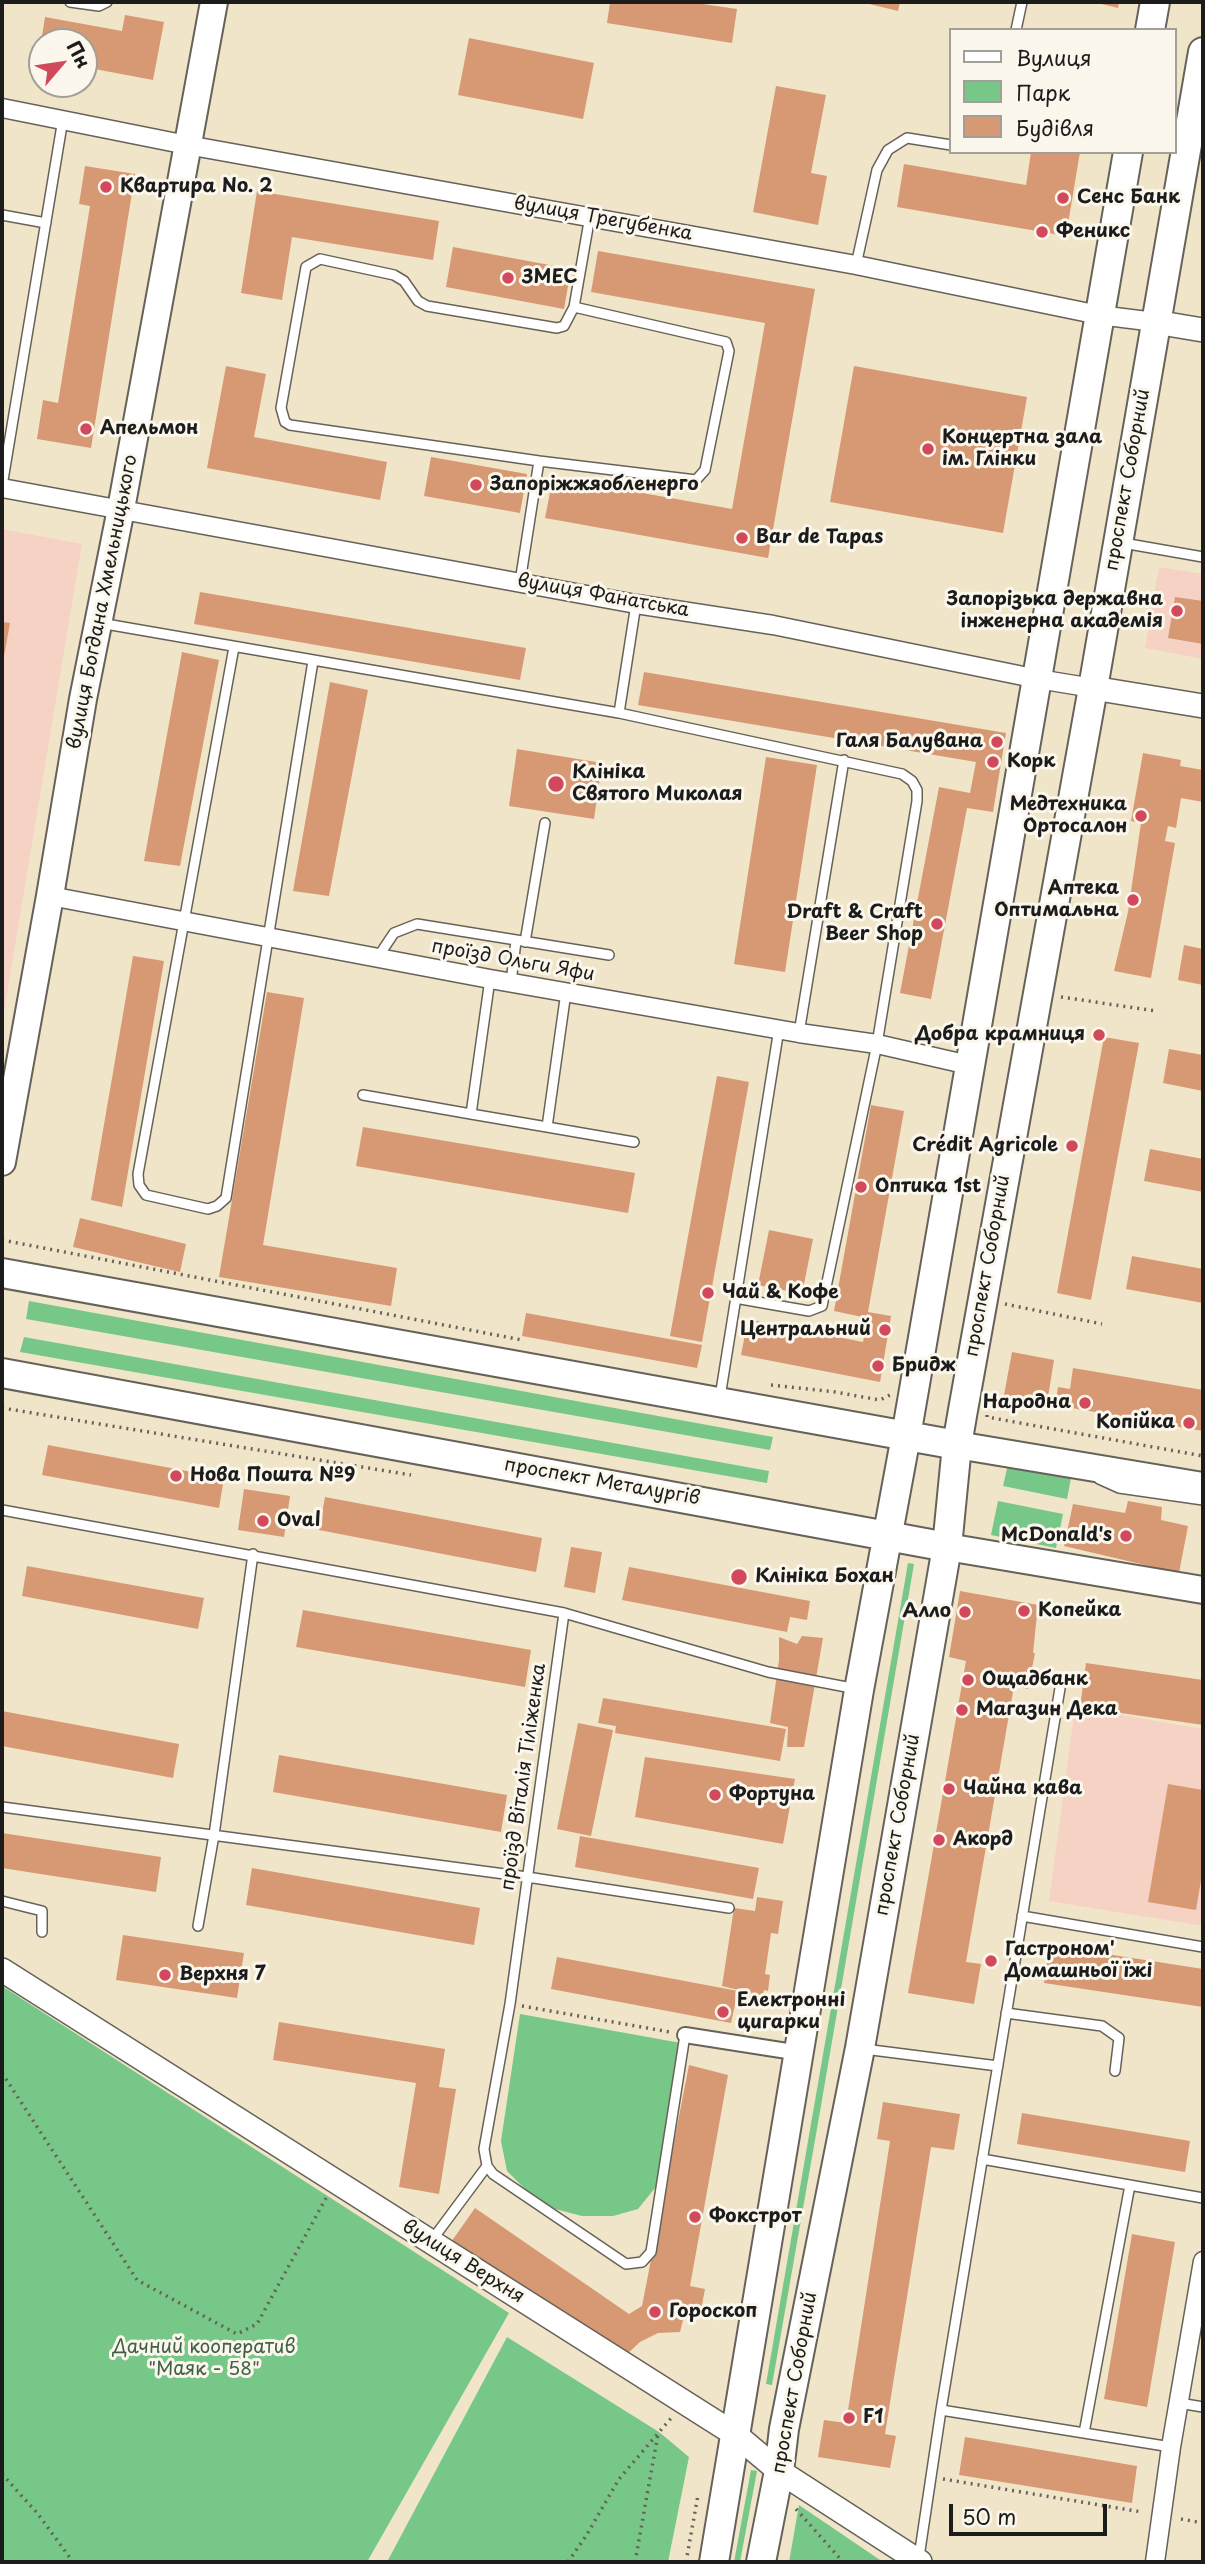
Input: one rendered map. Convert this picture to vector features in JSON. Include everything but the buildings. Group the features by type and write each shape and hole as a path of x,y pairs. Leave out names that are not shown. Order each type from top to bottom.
{"main road":[{"name":"вулиця Богдана Хмельницького","path":"2,1161 83,699 121,509 214,2"},
{"path":"1150,28 1155,2"},
{"name":"проспект Соборний","path":"761,2562 784,2429 860,2048 947,1547 957,1445 1093,688 1203,52"},
{"path":"714,2562 859,1690 913,1396 1128,154"},
{"path":"2,1273 906,1436 1203,1486"},
{"name":"проспект Металургів","path":"2,1373 947,1547 1203,1590"}],"street":[{"name":"вулиця Трегубенка","path":"2,108 187,145 856,265 1099,315 1203,330"},
{"name":"вулиця Фанатська","path":"2,487 636,604 773,625 1038,679 1203,706"},
{"name":"проїзд Ольги Яфи","path":"50,896 490,979 877,1044 969,1065"},
{"name":"вулиця Верхня","path":"2,1969 736,2435 779,2470 919,2562"},
{"path":"685,2035 800,2053"},
{"path":"1155,2562 1171,2447 1203,2261"}],"lane":[{"path":"70,2 99,6 107,2"},
{"path":"1016,28 1022,2"},
{"path":"2,487 63,119"},
{"path":"856,265 877,170 888,150 907,138 950,145"},
{"path":"2,215 46,223"},
{"path":"574,307 726,342 729,351 705,470 696,480 539,461 290,425 285,422 281,408 306,267 320,260 394,275 404,281 418,301 427,306 557,328 564,326 574,307 590,216"},
{"path":"520,582 539,461"},
{"path":"1118,542 1203,557"},
{"path":"619,713 636,604"},
{"path":"98,623 619,713 844,760 902,774 912,781 917,789 917,801 877,1044 822,1306 809,1311 735,1298"},
{"path":"234,647 138,1174 139,1185 146,1195 208,1209 217,1206 226,1198 313,661"},
{"path":"799,1033 844,760"},
{"path":"511,982 545,823"},
{"path":"376,958 394,933 417,924 609,955"},
{"path":"471,1114 490,979"},
{"path":"547,1127 566,992"},
{"path":"719,1402 779,1029"},
{"path":"363,1096 635,1142"},
{"path":"1069,1464 1119,1488 1203,1500"},
{"path":"2,1510 564,1613 768,1672 859,1690"},
{"path":"198,1926 214,1835 253,1555"},
{"name":"проїзд Віталія Тіліженка","path":"487,2166 484,2149 510,2004 564,1613"},
{"path":"919,2562 941,2410 1061,1682"},
{"path":"2,1807 527,1877 729,1908"},
{"path":"2,1901 42,1911 42,1932"},
{"path":"1022,1916 1203,1947"},
{"path":"1006,2013 1102,2026 1119,2038 1115,2071"},
{"path":"431,2242 487,2166 492,2174 626,2264 642,2262 651,2252 685,2035"},
{"path":"860,2048 998,2066"},
{"path":"982,2158 1203,2198"},
{"path":"1084,2433 1130,2185"},
{"path":"1179,2403 1203,2407"},
{"path":"941,2410 1171,2447"}],"path":[{"path":"1037,994 1156,1011"},
{"path":"2,1240 531,1341"},
{"path":"982,1300 1102,1324"},
{"path":"763,1384 880,1400 891,1395 913,1396"},
{"path":"2,1408 411,1475"},
{"path":"987,1417 1203,1456"},
{"path":"510,2004 685,2035"},
{"path":"2,2073 137,2280 237,2334 257,2324 336,2181"},
{"path":"568,2562 619,2479 673,2416"},
{"path":"635,2562 659,2432"},
{"path":"2,2474 38,2514 73,2562"},
{"path":"931,2477 1203,2523"},
{"path":"686,2562 698,2494"},
{"path":"796,2509 843,2562"}],"shaded area":[{"path":"2,529 82,544 2,1024"},
{"name":"Запорізька державна інженерна академія","path":"1159,567 1203,574 1203,659 1145,648"},
{"path":"1075,1707 1203,1729 1203,1926 1049,1901"}],"green space":[{"path":"29,1301 773,1437 770,1450 26,1319"},
{"path":"24,1337 769,1471 767,1483 20,1352"},
{"path":"1009,1460 1072,1473 1067,1499 1003,1486"},
{"path":"998,1501 1063,1514 1056,1548 991,1535"},
{"path":"908,1563 914,1564 818,2123 772,2385 766,2384"},
{"name":"Дачний кооператив \"Маяк - 58\"","path":"2,1986 509,2313 367,2562 2,2562"},
{"path":"520,2014 681,2043 659,2183 638,2209 613,2216 582,2216 555,2209 527,2191 507,2171 501,2141"},
{"path":"507,2337 659,2432 689,2457 668,2562 387,2562"},
{"path":"751,2470 757,2471 740,2562 734,2562"},
{"path":"799,2505 883,2562 789,2562"}],"place":[{"name":"Квартира No. 2","path":"106,187"},
{"name":"Сенс Банк","path":"1063,198"},
{"name":"Феникс","path":"1042,232"},
{"name":"ЗМЕС","path":"508,278"},
{"name":"Апельмон","path":"86,429"},
{"name":"Концертна зала ім. Глінки","path":"928,449"},
{"name":"Запоріжжяобленерго","path":"476,485"},
{"name":"Bar de Tapas","path":"742,538"},
{"name":"Запорізька державна інженерна академія","path":"1177,611"},
{"name":"Галя Балувана","path":"997,742"},
{"name":"Корк","path":"993,762"},
{"name":"Клініка Святого Миколая","path":"556,784"},
{"name":"Медтехника Ортосалон","path":"1141,816"},
{"name":"Аптека Оптимальна","path":"1133,900"},
{"name":"Draft & Craft Beer Shop","path":"937,924"},
{"name":"Добра крамниця","path":"1099,1035"},
{"name":"Crédit Agricole","path":"1072,1146"},
{"name":"Оптика 1st","path":"861,1187"},
{"name":"Чай & Кофе","path":"708,1293"},
{"name":"Центральний","path":"885,1330"},
{"name":"Бридж","path":"878,1366"},
{"name":"Народна","path":"1085,1403"},
{"name":"Копійка","path":"1189,1423"},
{"name":"Нова Пошта №9","path":"176,1476"},
{"name":"Oval","path":"263,1521"},
{"name":"McDonald's","path":"1126,1536"},
{"name":"Клініка Бохан","path":"739,1577"},
{"name":"Копейка","path":"1024,1611"},
{"name":"Алло","path":"965,1612"},
{"name":"Ощадбанк","path":"968,1680"},
{"name":"Магазин Дека","path":"962,1710"},
{"name":"Чайна кава","path":"949,1789"},
{"name":"Фортуна","path":"715,1795"},
{"name":"Акорд","path":"939,1840"},
{"name":"Гастроном' Домашньої їжі","path":"991,1961"},
{"name":"Верхня 7","path":"165,1975"},
{"name":"Електронні цигарки","path":"723,2012"},
{"name":"Фокстрот","path":"695,2217"},
{"name":"Гороскоп","path":"655,2312"},
{"name":"F1","path":"849,2418"}]}
